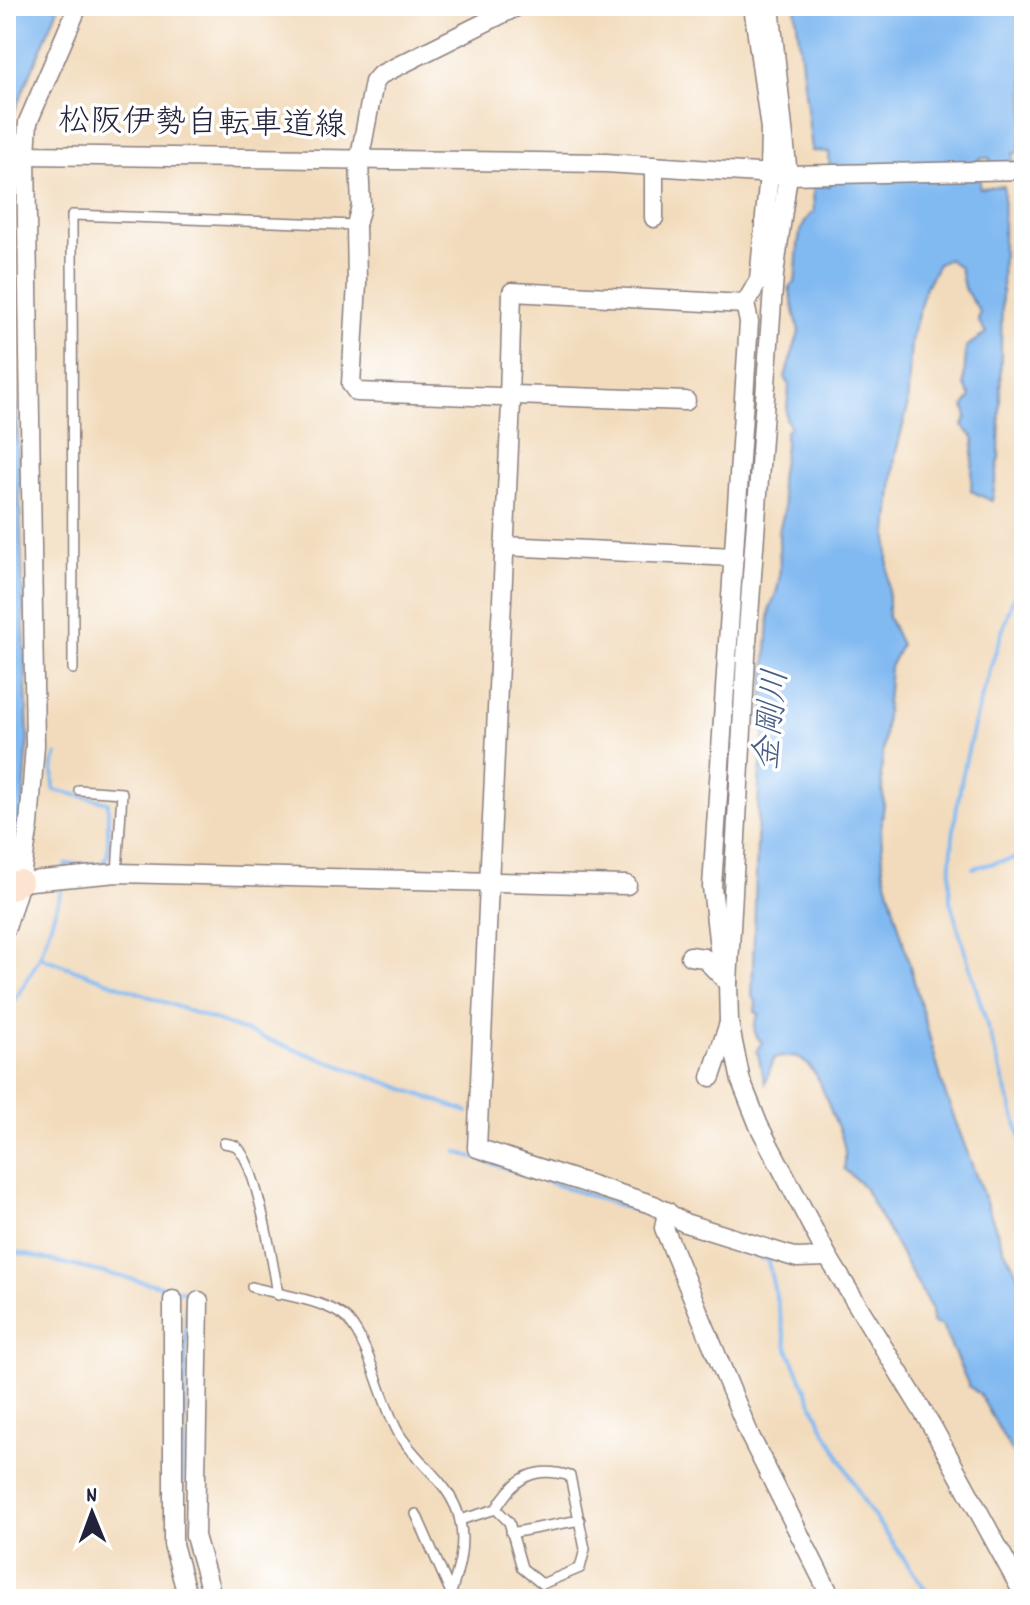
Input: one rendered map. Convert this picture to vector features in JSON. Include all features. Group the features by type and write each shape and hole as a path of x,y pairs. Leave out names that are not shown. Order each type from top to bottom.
{"street":[{"path":"26,155 28,122 78,6"},
{"path":"518,6 380,75 374,82 359,162 361,206 356,225 357,284 351,384 357,392 686,401"},
{"path":"728,983 721,965 712,887 749,322 745,304 759,280 785,174 770,129 753,6"},
{"path":"770,6 785,174 774,275 749,610 728,983 729,1023 741,1081 759,1126 828,1257 933,1428 1024,1595"},
{"name":"松阪伊勢自転車道線","path":"6,928 12,885 29,825 35,745 26,155 359,162 440,159 785,174 1021,170"},
{"path":"654,166 654,218"},
{"path":"745,304 512,292 477,1148 665,1218 797,1258 828,1257"},
{"path":"504,546 734,557"},
{"path":"12,885 53,876 117,873 627,885"},
{"path":"690,956 704,958 728,983"},
{"path":"711,1077 729,1023"},
{"path":"665,1218 750,1436 832,1599"},
{"path":"173,1300 173,1544 188,1599"},
{"path":"199,1301 195,1536 213,1599"}],"lane":[{"path":"73,669 72,215 356,225"},
{"path":"79,790 122,793 117,873"},
{"path":"224,1143 236,1147 244,1158 270,1238 278,1295"},
{"path":"252,1287 297,1301 317,1301 348,1320 399,1433 439,1479 460,1520 460,1569 450,1596"},
{"path":"460,1520 496,1509 510,1484 549,1469 570,1476 585,1549 580,1568 542,1584 522,1568 509,1522 496,1509"},
{"path":"416,1514 450,1596"},
{"path":"511,1533 580,1520"}],"water":[{"path":"6,6 59,6 12,117 8,147 28,739 22,825 11,876 6,875"},
{"name":"金剛川","path":"795,6 1024,6 1024,143 1020,144 1020,153 1013,153 1013,164 990,164 990,158 980,158 980,188 1004,186 999,459 992,501 971,491 974,438 963,426 967,417 964,406 971,397 964,384 966,347 986,333 978,320 980,312 964,288 960,268 948,259 938,264 925,288 911,341 907,410 895,456 888,533 888,617 901,645 890,667 881,774 884,803 881,829 883,869 945,1093 1002,1245 1024,1286 1024,1486 1022,1470 980,1395 969,1386 942,1326 932,1323 932,1310 863,1186 844,1169 843,1141 816,1074 795,1056 774,1058 765,1083 757,1050 762,1042 755,1033 759,1014 755,1012 756,1001 752,997 759,782 766,721 762,719 770,607 780,572 779,534 784,506 780,477 785,433 790,426 786,419 789,386 785,377 799,332 789,287 795,282 800,235 807,218 814,211 813,186 830,186 829,152 812,151"}],"waterway":[{"path":"1024,566 984,689 963,773 951,858 950,901 1024,1149"},
{"path":"57,754 53,765 54,790 108,802 108,854 102,864 66,864 65,874"},
{"path":"973,868 1024,856"},
{"path":"64,883 40,957 468,1112"},
{"path":"6,1016 40,957"},
{"path":"457,1152 661,1219"},
{"path":"729,1246 768,1261 787,1347 821,1423 866,1505 932,1599"},
{"path":"6,1250 187,1292 182,1491"},
{"path":"181,1536 199,1599"}]}
